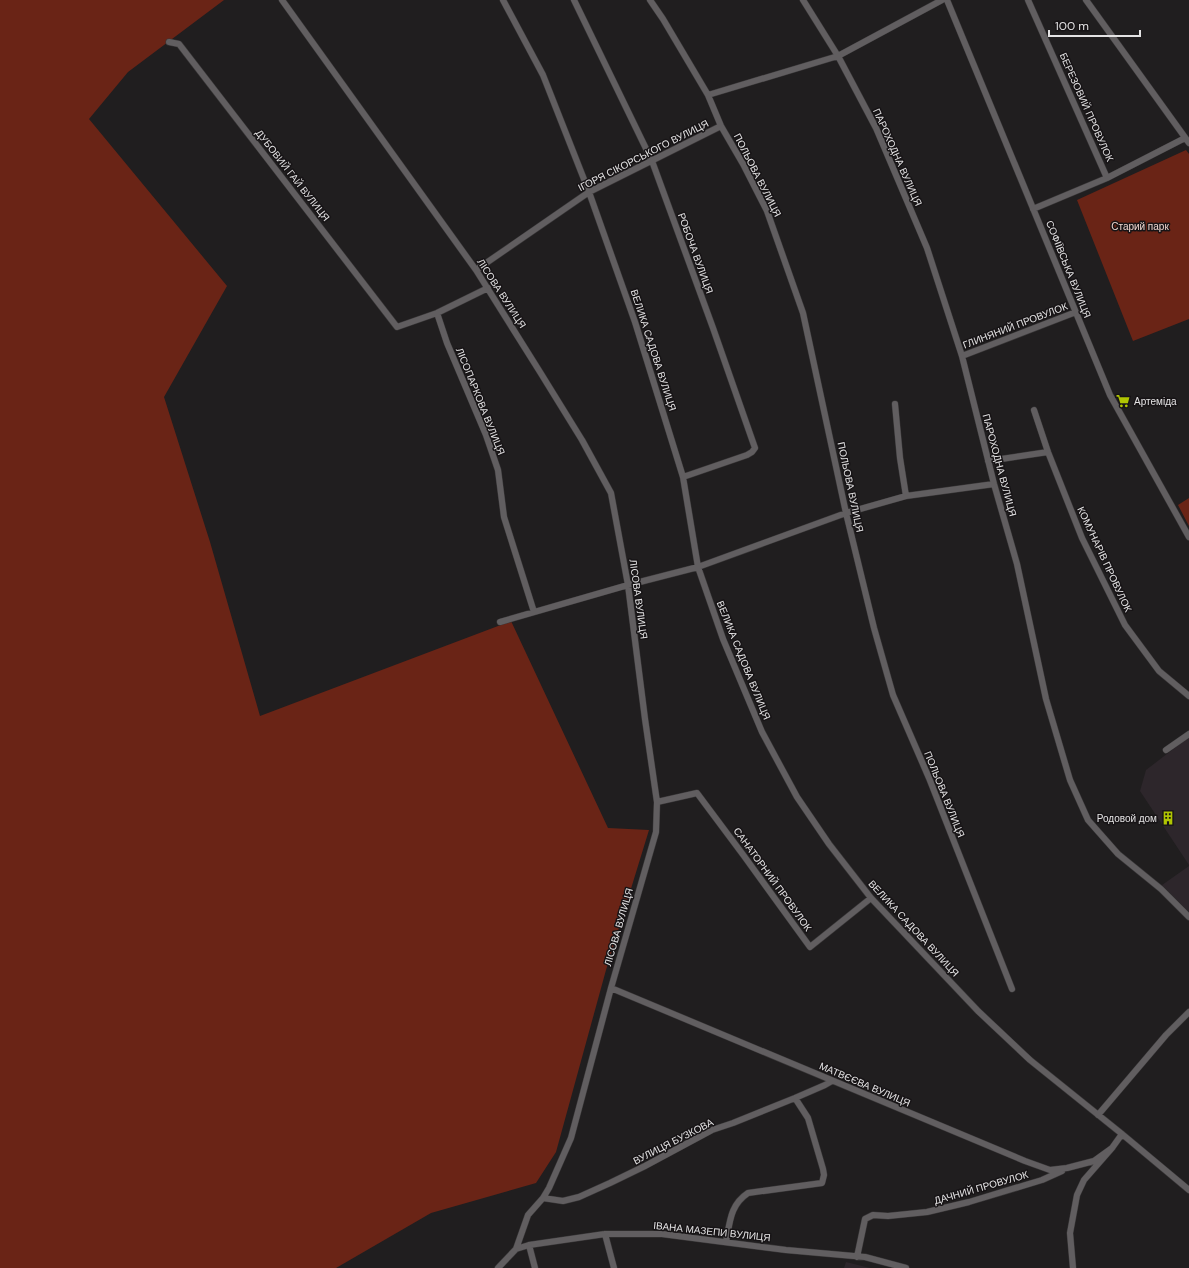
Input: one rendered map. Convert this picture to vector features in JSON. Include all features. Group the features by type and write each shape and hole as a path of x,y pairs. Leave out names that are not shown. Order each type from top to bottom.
{"street":[{"name":"ВЕЛИКА САДОВА ВУЛИЦЯ","path":"502,0 543,75 589,192 635,322 683,477 698,567 723,639 766,739 797,797 829,844 872,898 978,1011 1024,1055 1189,1190"},
{"name":"РОБОЧА ВУЛИЦЯ","path":"574,0 652,161 755,448 747,455 683,477"},
{"name":"ПОЛЬОВА ВУЛИЦЯ","path":"650,0 708,95 721,126 743,164 767,211 803,313 846,513 874,628 893,695 929,778 1012,989"},
{"name":"ПАРОХОДНА ВУЛИЦЯ","path":"803,0 838,56 876,128 927,248 962,356 994,484 1017,564 1046,699 1070,780 1088,820 1118,854 1161,889 1189,917"},
{"path":"708,95 838,56 942,0"},
{"name":"СОФІЇВСЬКА ВУЛИЦЯ","path":"947,0 1110,395 1189,537"},
{"name":"БЕРЕЗОВИЙ ПРОВУЛОК","path":"1028,0 1108,178"},
{"path":"1086,0 1189,143"},
{"name":"ЛІСОВА ВУЛИЦЯ","path":"283,1 476,270 582,440 611,493 628,585 657,802 656,832 611,988 572,1138 549,1188 543,1198 528,1215 516,1248 498,1268"},
{"name":"ДУБОВИЙ ГАЙ ВУЛИЦЯ","path":"169,42 180,44 397,327 437,313"},
{"name":"ІГОРЯ СІКОРСЬКОГО ВУЛИЦЯ","path":"476,270 589,192 721,126"},
{"path":"1033,209 1108,178 1185,138"},
{"path":"437,313 488,288"},
{"name":"ГЛИНЯНИЙ ПРОВУЛОК","path":"962,356 1076,312"},
{"name":"ЛІСОПАРКОВА ВУЛИЦЯ","path":"437,313 447,343 486,435 498,470 504,516 534,612"},
{"path":"895,404 900,458 906,496"},
{"name":"КОМУНАРІВ ПРОВУЛОК","path":"1034,410 1048,452 1082,538 1125,625 1159,671 1189,696"},
{"path":"988,461 1048,452"},
{"path":"500,622 628,585 698,567 846,513 906,496 994,484"},
{"path":"1166,750 1189,734"},
{"name":"САНАТОРНИЙ ПРОВУЛОК","path":"657,802 696,793 810,947 872,898"},
{"name":"МАТВЄЄВА ВУЛИЦЯ","path":"611,988 1025,1162 1050,1170 1067,1168 1094,1161 1112,1148"},
{"path":"1098,1114 1166,1035 1189,1012"},
{"name":"ВУЛИЦЯ БУЗКОВА","path":"543,1198 562,1201 579,1197 638,1170 712,1130 795,1098 832,1081"},
{"path":"726,1242 732,1213 741,1197 748,1193 822,1183 824,1175 823,1169 808,1118 795,1098"},
{"path":"1073,1268 1070,1233 1077,1195 1084,1180 1112,1148 1122,1134"},
{"name":"ДАЧНИЙ ПРОВУЛОК","path":"857,1257 865,1219 873,1215 888,1216 927,1212 969,1202 1042,1180 1067,1168"},
{"path":"605,1234 614,1268"},
{"name":"ІВАНА МАЗЕПИ ВУЛИЦЯ","path":"516,1248 530,1244 605,1234 662,1234 865,1257 906,1268"},
{"path":"530,1244 535,1268"}],"shaded area":[{"path":"1189,737 1189,865 1140,791 1146,770"},
{"path":"1189,866 1189,912 1162,885"},
{"path":"846,1262 870,1268 844,1268"}],"green space":[{"path":"0,0 224,0 128,72 89,119 227,286 164,397 210,542 260,716 511,621 608,828 649,830 606,970 556,1152 536,1183 431,1213 336,1268 0,1268"},
{"name":"Старий парк","path":"1186,150 1189,154 1189,319 1133,341 1077,200"},
{"path":"1189,498 1189,526 1178,505"}],"place":[{"name":"Артеміда","path":"1123,401"},
{"name":"Родовой дом","path":"1168,818"}]}
